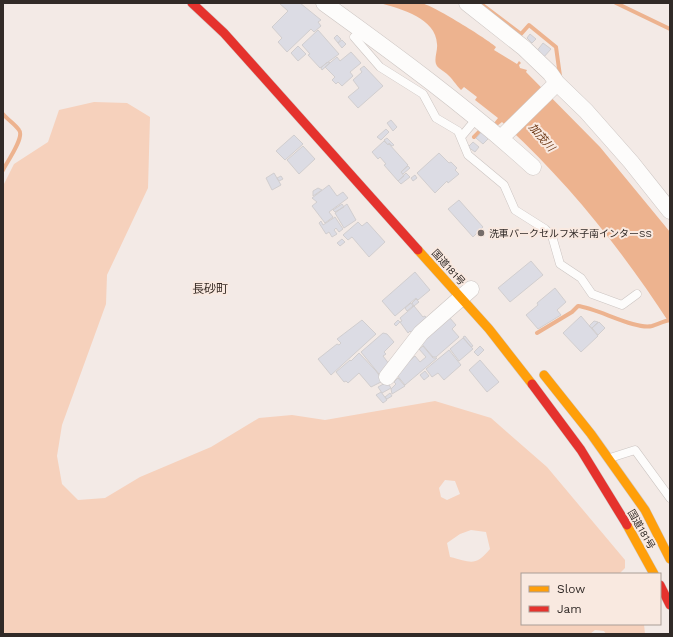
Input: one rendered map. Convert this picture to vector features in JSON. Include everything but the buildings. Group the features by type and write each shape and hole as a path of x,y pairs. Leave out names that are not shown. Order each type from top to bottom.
{"highway":[{"name":"国道181号","path":"192,3 224,33 468,291 494,335 581,450 640,546 654,573"},
{"name":"国道181号","path":"538,367 609,458 645,510 670,559"},
{"path":"661,587 670,605"}],"street":[{"path":"324,3 355,36 439,87 477,118 506,134 533,167"},
{"path":"467,3 524,48 550,74 554,86 596,122 631,162 670,211"},
{"path":"506,134 554,86"},
{"path":"387,377 421,333 468,291"}],"lane":[{"path":"355,36 380,67 420,91 436,118 456,128 470,158 504,185 515,210 545,229 552,236 560,264 581,278 592,294 622,305 637,294"},
{"path":"460,137 477,118"},
{"path":"609,458 635,450 670,498"}],"shaded area":[{"path":"94,102 127,103 150,117 148,188 107,275 106,304 62,425 57,456 62,484 78,500 105,498 140,477 211,447 259,418 292,415 325,420 435,401 491,418 547,467 625,560 625,568 620,573 521,573 521,625 644,625 645,634 606,634 604,631 595,630 590,634 3,634 3,186 14,164 48,142 59,110","holes":["445,480 455,481 460,494 447,500 441,497 439,488","471,530 486,532 490,549 480,559 472,562 450,557 447,543 460,534"]}],"water":[{"name":"加茂川","path":"380,3 421,3 460,23 483,37 496,47 494,50 517,64 519,61 521,63 519,65 520,68 527,70 526,72 600,147 670,232 670,324 652,296 613,243 571,192 502,122 497,126 494,123 498,118 475,100 477,97 464,87 461,90 446,73 437,66 435,61 437,44 431,27 416,16 398,8"}],"waterway":[{"path":"480,3 521,34 529,25 556,47 560,76"},
{"path":"616,3 670,29"},
{"path":"3,114 19,130 20,133 18,144 3,170"},
{"path":"474,137 482,129 480,127"},
{"path":"537,333 572,312 578,306 636,325 652,326 670,320"}],"traffic: slow":[{"path":"418,250 489,329 532,384"},
{"path":"544,375 591,434 645,510 670,559"},
{"path":"627,525 653,573"}],"traffic: jam":[{"path":"192,3 224,33 418,250"},
{"path":"532,384 581,450 627,525"},
{"path":"661,587 670,605"}],"place":[{"name":"洗車パークセルフ米子南インターSS","path":"481,233"}],"district":[{"name":"長砂町","path":"210,289"}]}
